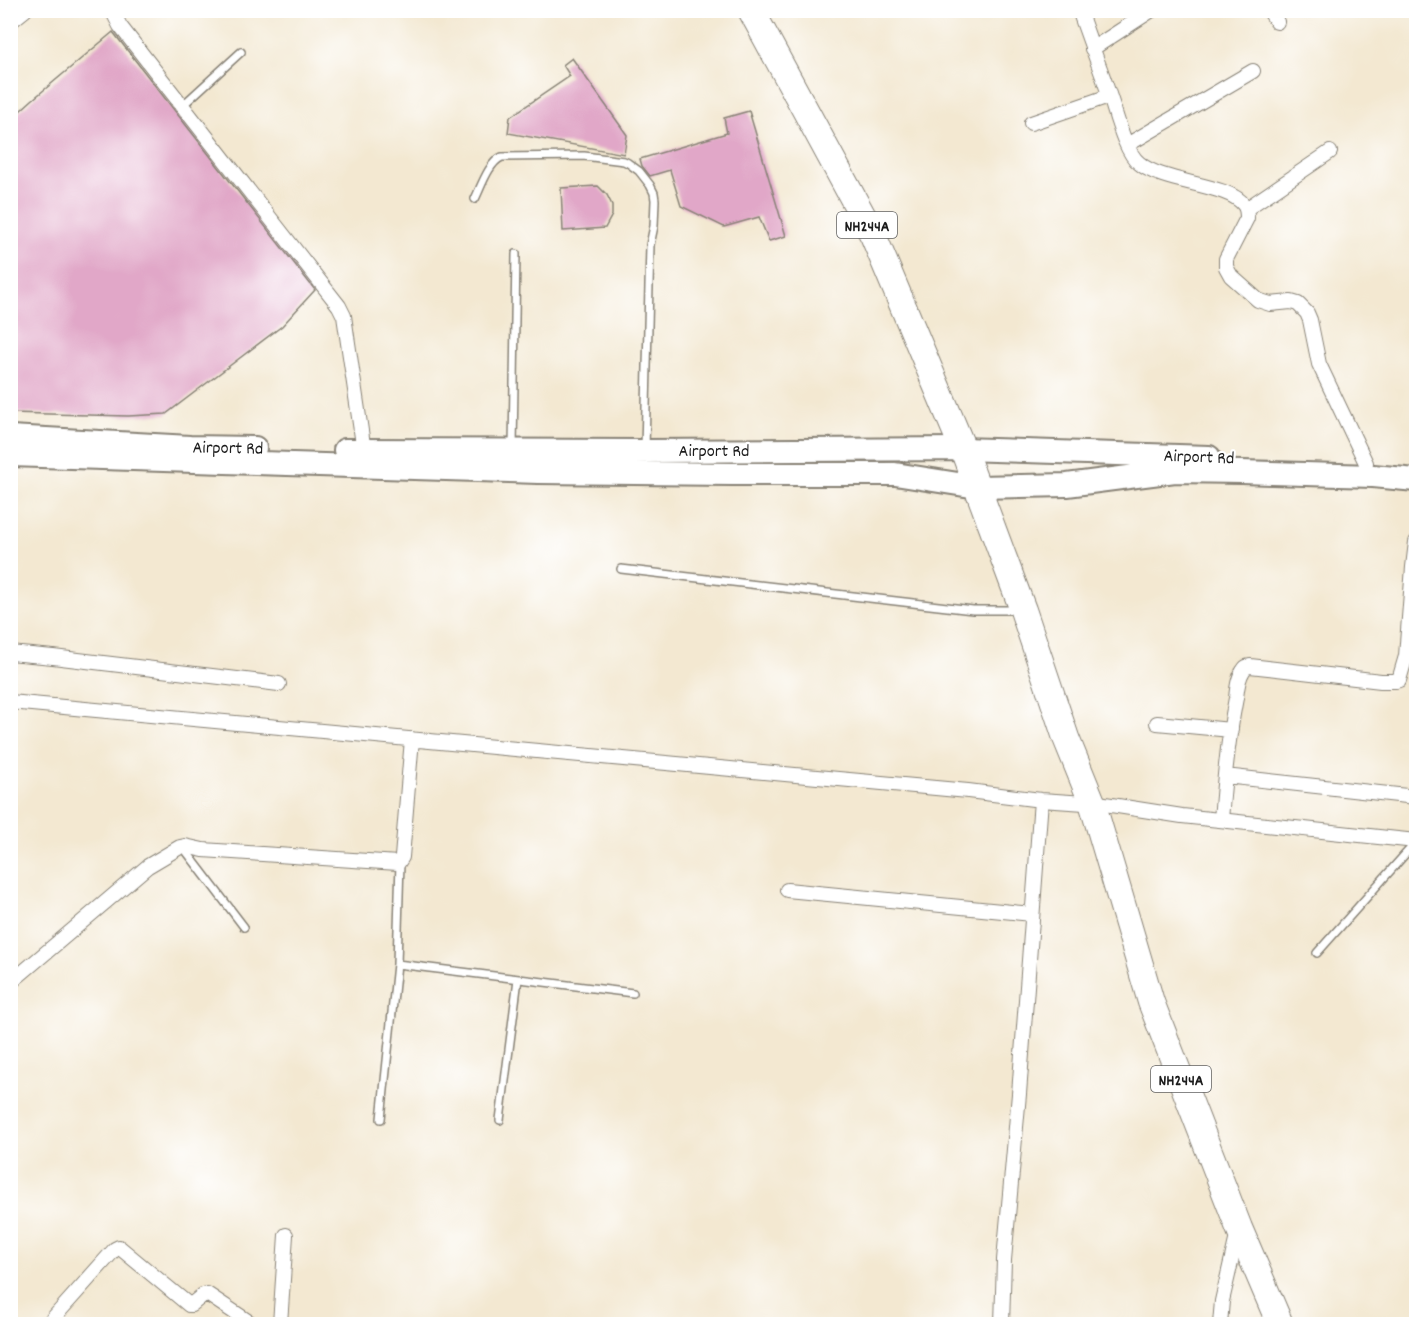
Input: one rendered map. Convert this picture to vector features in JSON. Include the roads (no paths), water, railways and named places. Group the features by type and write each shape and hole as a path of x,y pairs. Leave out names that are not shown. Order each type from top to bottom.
{"highway":[{"name":"NH244A","path":"751,10 873,235 963,449 1023,610 1066,738 1092,802 1151,1002 1239,1228 1280,1324"}],"main road":[{"name":"Airport Rd","path":"10,437 190,447 364,451 963,449 1416,466"},
{"path":"10,455 538,472 895,474 977,487 1067,485 1175,471 1373,476 1416,480"}],"street":[{"path":"10,22 25,10"},
{"path":"112,10 120,26 339,306 344,316 364,451"},
{"path":"1079,10 1127,145 1136,160 1148,169 1228,194 1237,199 1246,209 1247,218 1226,259 1226,267 1231,276 1258,300 1270,304 1291,302 1298,304 1307,313 1319,364 1366,463"},
{"path":"1092,49 1152,10"},
{"path":"1269,10 1277,22"},
{"path":"1127,145 1253,71"},
{"path":"1031,123 1109,96"},
{"path":"1246,209 1330,152"},
{"path":"1221,820 1231,730 1242,671 1248,666 1381,681 1399,680 1406,656 1416,542"},
{"path":"10,653 279,684"},
{"path":"10,702 968,791 1041,800 1092,802 1182,816 1416,842"},
{"path":"1156,723 1231,730"},
{"path":"10,983 148,866 174,849 183,847 396,864 400,862 412,739"},
{"path":"1225,776 1416,797"},
{"path":"1002,1324 1004,1260 1041,800"},
{"path":"787,890 1032,914"},
{"path":"1221,1324 1222,1302 1239,1228"},
{"path":"280,1324 286,1235"},
{"path":"48,1324 115,1249 120,1247 189,1305 207,1294 252,1324"}],"lane":[{"path":"182,106 241,52"},
{"path":"475,199 492,165 502,157 584,156 624,161 639,171 650,185 655,200 654,226 650,245 645,451"},
{"path":"513,451 516,254"},
{"path":"621,569 973,610 1023,610"},
{"path":"1317,953 1416,842"},
{"path":"183,847 244,927"},
{"path":"381,1119 397,964 400,862"},
{"path":"397,964 633,993"},
{"path":"500,1120 518,979"}]}
